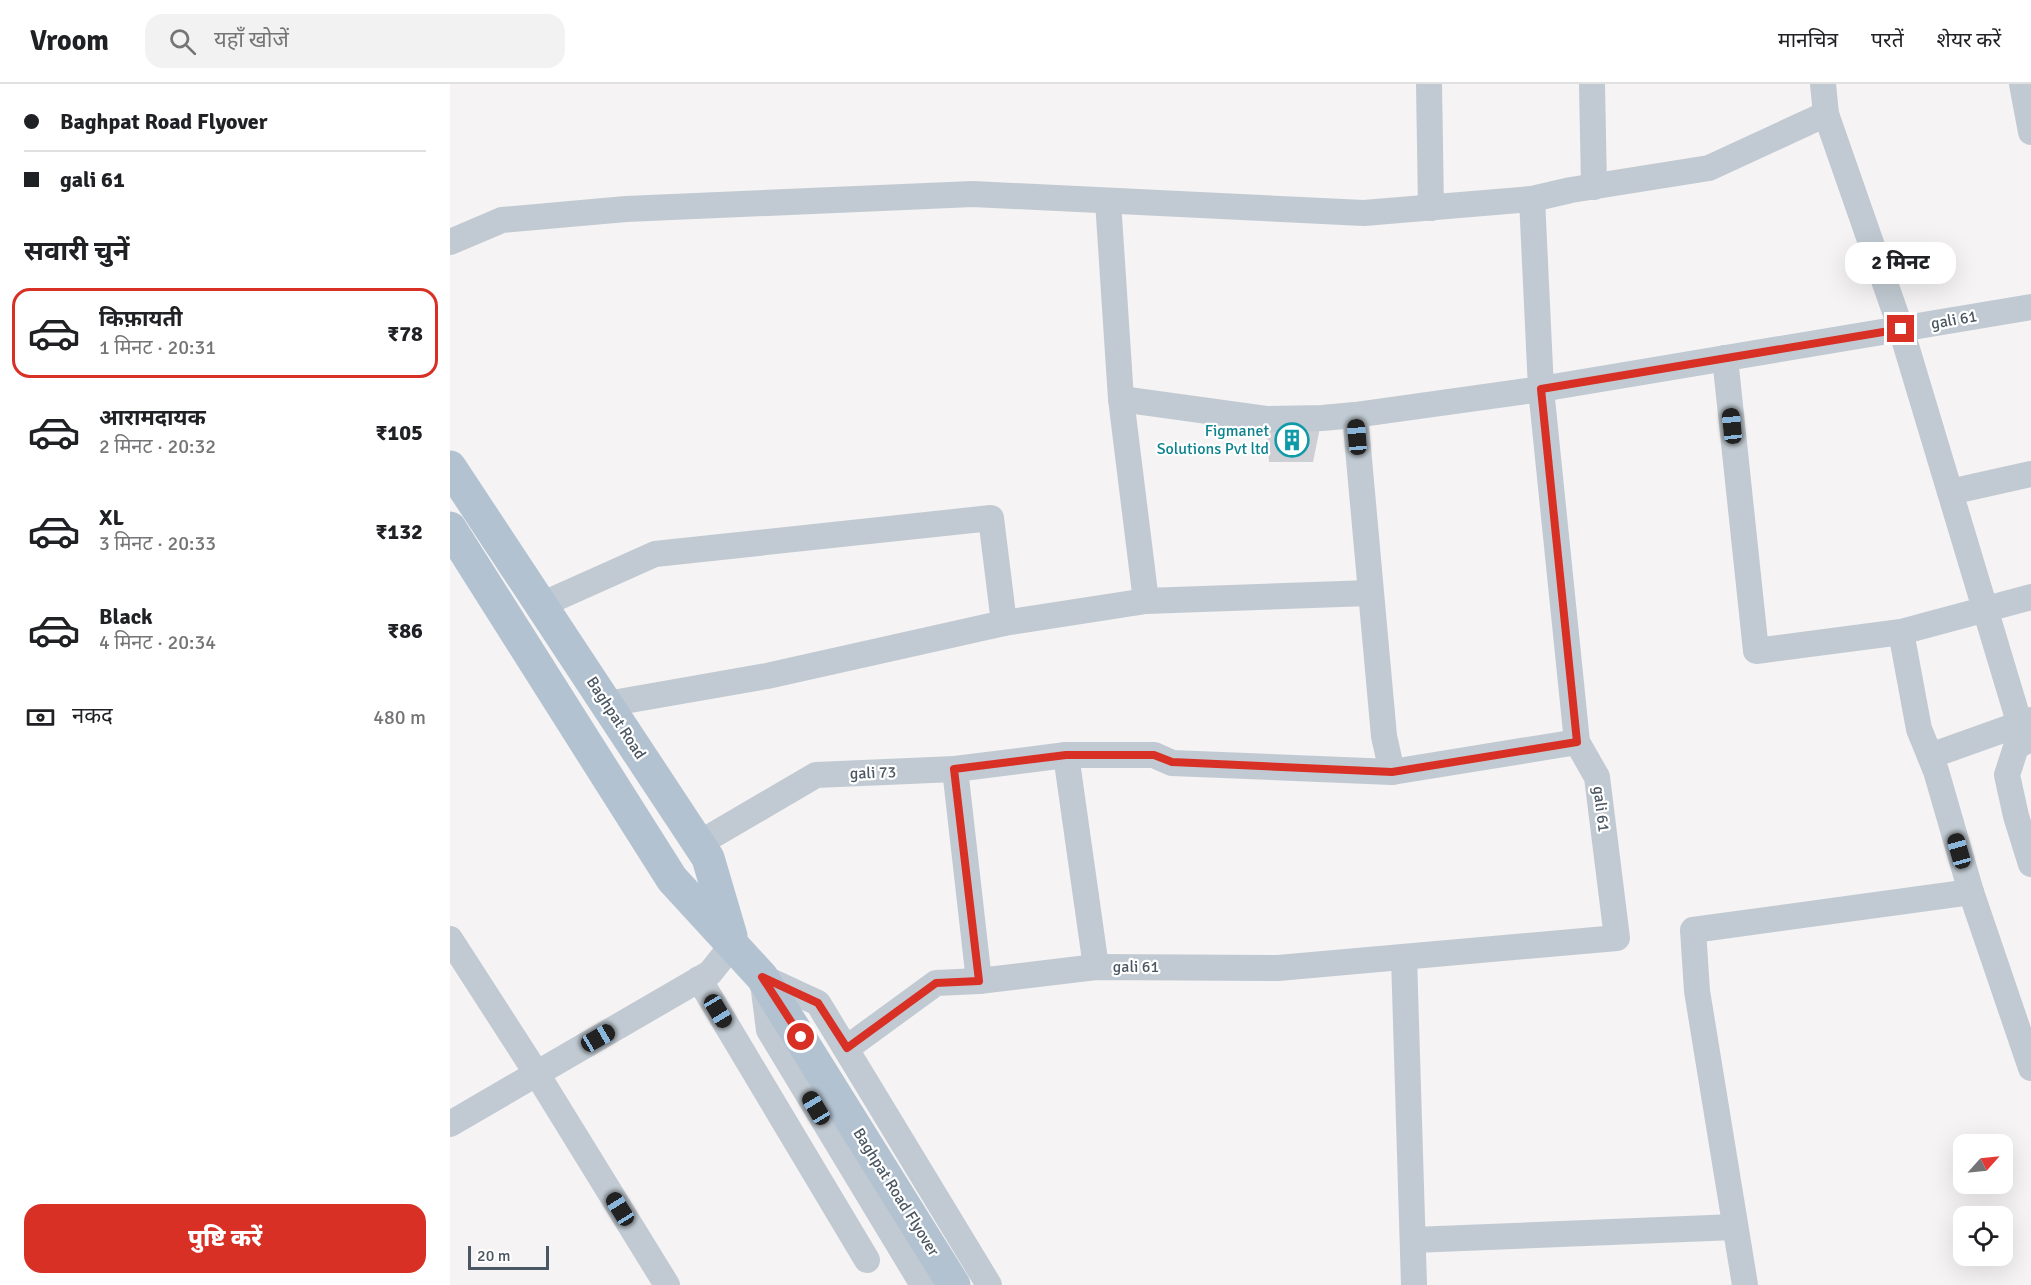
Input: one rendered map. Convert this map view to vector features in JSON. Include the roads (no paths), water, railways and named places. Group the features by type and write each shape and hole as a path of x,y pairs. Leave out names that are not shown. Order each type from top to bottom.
{"main road":[{"name":"Baghpat Road","path":"450,467 708,858 733,944 762,977"},
{"path":"450,528 672,879 733,944"},
{"name":"Baghpat Road Flyover","path":"762,977 954,1285"}],"street":[{"path":"1429,84 1431,208"},
{"path":"1592,84 1594,187"},
{"path":"1823,84 1826,114 1901,329 1986,610 2027,728 2016,747 2007,775 2016,816 2031,864"},
{"path":"2022,84 2031,132"},
{"path":"450,242 502,220 626,209 973,194 1364,213 1532,199 1709,168 1826,114"},
{"path":"1121,399 1266,419 1355,415 1541,389 1532,199"},
{"path":"1108,201 1121,399 1146,601"},
{"name":"gali 61","path":"847,1048 936,983 979,981 1096,967 1278,968 1617,938 1597,777 1577,742 1541,389 2031,307"},
{"path":"1725,358 1756,651 1900,632 2031,597"},
{"path":"1355,415 1384,736 1392,772"},
{"path":"1950,492 2031,474"},
{"path":"541,605 655,554 991,518 1004,623"},
{"path":"607,704 767,676 1004,623 1146,601 1370,593"},
{"path":"1900,632 1919,729 1936,771 1971,892 2031,1068"},
{"path":"1930,756 2027,728"},
{"name":"gali 73","path":"698,844 816,775 954,769 1066,755 1154,755 1172,762 1392,772 1577,742"},
{"path":"1066,755 1096,967"},
{"path":"954,769 979,981"},
{"path":"1745,1285 1697,991 1693,930 1971,892"},
{"path":"450,939 537,1074 667,1285"},
{"path":"450,1124 710,973 733,944"},
{"path":"1404,957 1414,1285"},
{"path":"762,977 818,1003 989,1285"},
{"path":"762,977 769,1030 922,1285"},
{"path":"699,979 867,1260"},
{"path":"1413,1240 1735,1227"}],"place":[{"name":"Figmanet Solutions Pvt ltd","path":"1292,440"}]}
